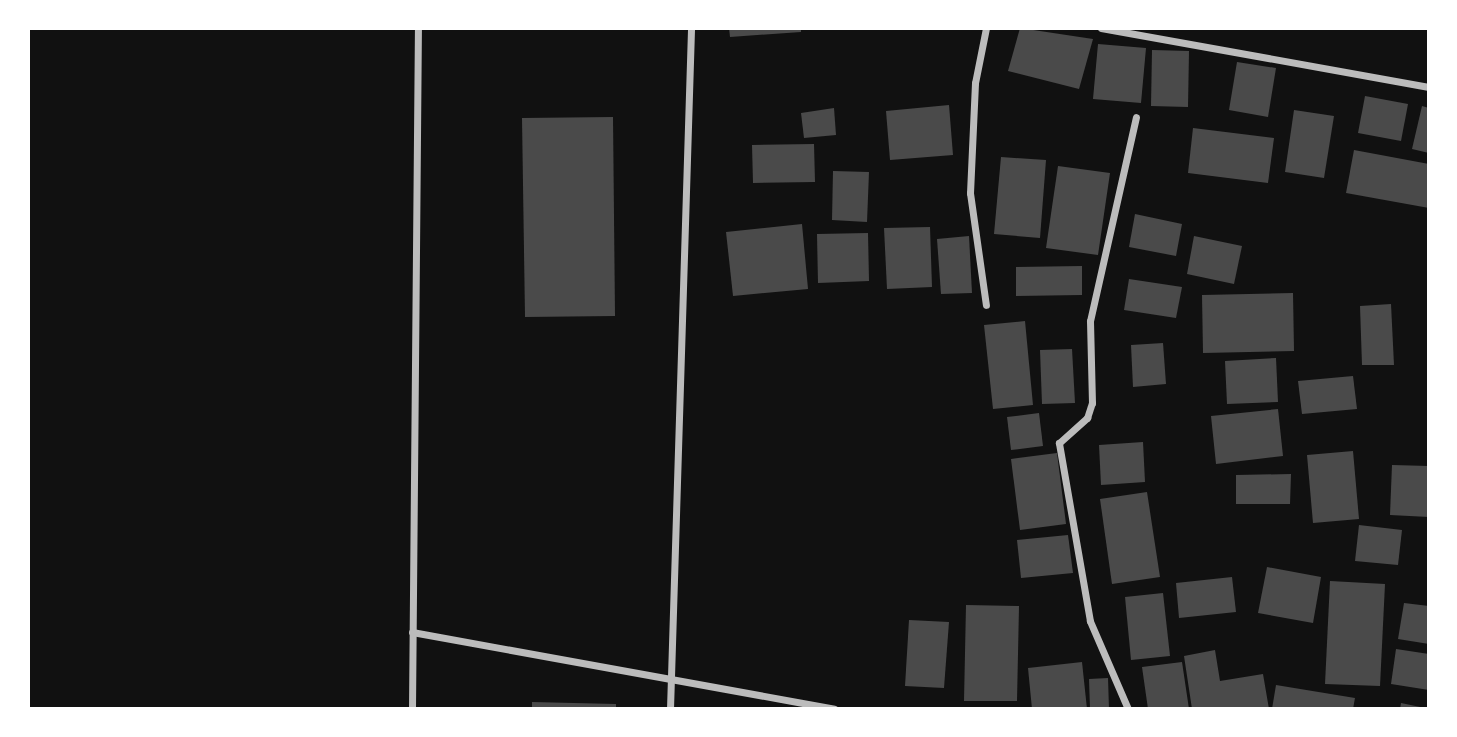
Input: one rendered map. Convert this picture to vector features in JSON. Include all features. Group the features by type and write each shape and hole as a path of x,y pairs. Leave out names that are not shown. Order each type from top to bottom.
{"street":[{"path":"412,709 418,28"},
{"path":"670,709 691,28"},
{"path":"986,28 975,83 970,193 986,305"},
{"path":"1101,28 1429,87"},
{"path":"1128,709 1090,621 1059,443 1087,418 1092,402 1090,321 1136,117"},
{"path":"412,632 671,676 834,709"}],"building":[{"path":"729,28 801,28 801,32 730,37"},
{"path":"1020,28 1093,39 1079,89 1008,71"},
{"path":"1098,44 1146,48 1141,103 1093,99"},
{"path":"1152,50 1189,51 1188,107 1151,106"},
{"path":"1237,62 1276,68 1268,117 1229,110"},
{"path":"1365,96 1408,104 1401,141 1358,133"},
{"path":"949,105 953,155 890,160 886,111"},
{"path":"1422,106 1429,108 1429,153 1412,149"},
{"path":"834,108 836,135 804,138 801,113"},
{"path":"1294,110 1334,116 1324,178 1285,172"},
{"path":"613,117 615,316 525,317 522,118"},
{"path":"1193,128 1274,138 1268,183 1188,173"},
{"path":"814,144 815,182 753,183 752,145"},
{"path":"1354,150 1429,164 1429,208 1346,193"},
{"path":"1001,157 1046,160 1040,238 994,234"},
{"path":"1058,166 1110,173 1098,255 1046,248"},
{"path":"833,171 869,172 867,222 832,220"},
{"path":"1135,214 1182,224 1176,256 1129,247"},
{"path":"802,224 808,289 733,296 726,232"},
{"path":"930,227 932,287 887,289 884,228"},
{"path":"868,233 869,281 818,283 817,234"},
{"path":"969,236 972,293 941,294 937,239"},
{"path":"1194,236 1242,246 1234,284 1187,274"},
{"path":"1082,266 1082,295 1016,296 1016,267"},
{"path":"1129,279 1182,287 1176,318 1124,310"},
{"path":"1293,293 1294,351 1203,353 1202,295"},
{"path":"1391,304 1394,365 1362,365 1360,306"},
{"path":"1025,321 1033,405 993,409 984,325"},
{"path":"1163,343 1166,384 1133,387 1131,345"},
{"path":"1072,349 1075,403 1042,404 1040,350"},
{"path":"1276,358 1278,402 1227,404 1225,361"},
{"path":"1353,376 1357,409 1302,414 1298,381"},
{"path":"1278,409 1283,456 1216,464 1211,416"},
{"path":"1039,413 1043,446 1011,450 1007,417"},
{"path":"1143,442 1145,482 1101,485 1099,445"},
{"path":"1353,451 1359,519 1313,523 1307,455"},
{"path":"1057,453 1066,524 1020,530 1011,459"},
{"path":"1392,465 1429,466 1429,517 1390,515"},
{"path":"1291,474 1290,504 1236,504 1236,475"},
{"path":"1147,492 1160,577 1112,584 1100,499"},
{"path":"1359,525 1402,530 1398,565 1355,561"},
{"path":"1068,535 1073,573 1021,578 1017,540"},
{"path":"1267,567 1321,577 1313,623 1258,613"},
{"path":"1232,577 1236,612 1179,618 1176,583"},
{"path":"1330,581 1385,584 1380,686 1325,684"},
{"path":"1163,593 1170,656 1131,660 1125,597"},
{"path":"1404,603 1429,606 1429,644 1398,639"},
{"path":"966,605 1019,606 1017,701 964,701"},
{"path":"909,620 949,622 944,688 905,686"},
{"path":"1396,649 1429,654 1429,690 1391,684"},
{"path":"1215,650 1220,681 1263,674 1269,709 1192,709 1184,656"},
{"path":"1082,662 1087,709 1032,709 1028,668"},
{"path":"1182,662 1189,709 1148,709 1142,667"},
{"path":"1108,678 1109,709 1090,709 1089,679"},
{"path":"1276,685 1355,698 1353,709 1272,709"},
{"path":"532,702 616,704 616,709 532,709"},
{"path":"1401,703 1425,708 1400,709"}]}
